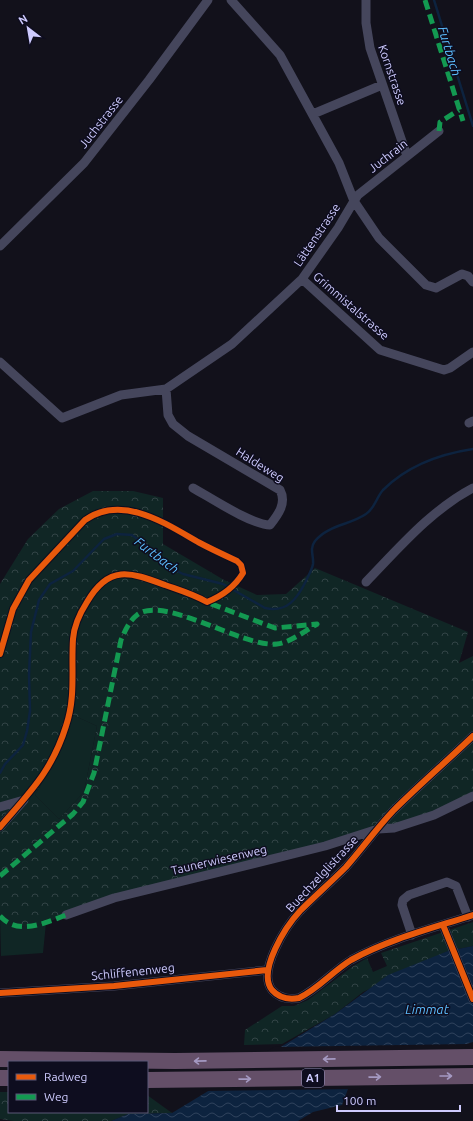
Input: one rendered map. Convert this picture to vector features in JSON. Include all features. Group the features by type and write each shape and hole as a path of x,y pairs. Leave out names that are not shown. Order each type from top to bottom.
{"highway":[{"name":"A1","path":"0,1059 100,1061 473,1057"},
{"name":"A1","path":"148,1080 473,1076"}],"street":[{"name":"Juchstrasse","path":"0,246 84,163 158,68 208,0"},
{"name":"Lättenstrasse","path":"0,362 62,418 110,398 166,389 232,344 302,278 338,228 354,201 339,163 280,56 231,0"},
{"name":"Kornstrasse","path":"366,0 366,23 370,48 407,156"},
{"path":"312,114 382,85"},
{"name":"Juchrain","path":"354,201 358,195 439,131"},
{"path":"354,201 379,238 426,285 436,288 462,274 468,276 473,282"},
{"name":"Grimmistalstrasse","path":"302,278 380,350 444,370 450,368 473,352"},
{"name":"Haldeweg","path":"166,389 168,414 173,424 188,436 280,490 283,495 283,503 270,525 266,525 247,517 193,488"},
{"path":"366,582 432,515 460,495 473,488"},
{"name":"Buechzelglistrasse","path":"267,970 279,943 293,920 345,867 393,812 473,736"},
{"name":"Taunerwiesenweg","path":"66,915 114,898 325,846 378,829 394,828 434,814 473,796"},
{"path":"0,807 24,800 0,827"},
{"path":"267,970 267,981 276,994 286,999 299,998 351,960 412,935 471,916 456,886 447,882 410,895 403,900 402,905 412,935"},
{"path":"443,925 473,999"},
{"name":"Schliffenenweg","path":"0,993 114,986 267,970"}],"green space":[{"path":"93,491 133,491 163,498 163,544 224,580 257,595 286,594 315,568 468,632 459,663 473,656 473,796 434,815 66,915 41,924 23,927 7,922 0,916 0,584 28,539 59,509","holes":["73,715 97,726 84,792 59,819 35,795 60,751"]},
{"path":"73,715 97,726 84,792 59,819 35,795 60,751"},
{"path":"0,916 19,927 46,923 43,953 1,956"},
{"path":"473,922 473,946 448,951 363,992 335,1014 282,1044 244,1045 245,1030 282,1006 294,1006 308,1000 352,967 367,958 373,972 387,966 381,953"},
{"path":"0,1092 8,1092 8,1113 148,1113 148,1096 172,1113 128,1114 111,1121 14,1121 0,1119"}],"water":[{"name":"Limmat","path":"473,946 473,1042 415,1060 355,1089 348,1089 342,1105 313,1112 298,1121 111,1121 128,1114 172,1113 335,1014 388,975 448,951"}],"pier":[{"path":"469,1044 469,1046 416,1061 359,1089 202,1091 274,1047"}],"waterway":[{"name":"Furtbach","path":"434,0 473,126"},
{"name":"Furtbach","path":"0,773 5,764 23,745 27,731 30,711 29,674 31,632 39,600 50,584 73,571 104,539 117,534 132,535 175,570 183,574 223,584 265,608 279,608 295,599 303,588 312,566 312,547 320,536 333,528 360,518 369,512 383,490 413,468 448,454 473,449"}],"marked path":[{"path":"425,0 463,121"},
{"path":"439,131 440,122 459,110"},
{"path":"0,876 73,814 83,802 94,773 121,640 129,623 134,617 149,610 165,611 184,616 244,638 262,643 277,644 292,639 317,624 275,628 206,602"},
{"path":"0,916 7,922 23,927 41,924 66,915"}],"cycle path":[{"path":"0,654 13,609 29,580 85,520 99,513 114,510 143,514 172,527 203,545 237,561 241,565 243,573 236,583 223,594 207,602 181,590 131,575 121,574 112,576 104,581 95,590 82,610 75,629 73,639 71,704 66,726 60,742 47,769 30,792 0,827"},
{"path":"473,736 393,811 346,867 294,918 275,949 268,972 268,982 272,990 281,997 291,999 299,998 313,990 344,964 380,946 411,934 473,915"},
{"path":"443,925 473,999"},
{"path":"0,993 114,986 267,970"}]}
